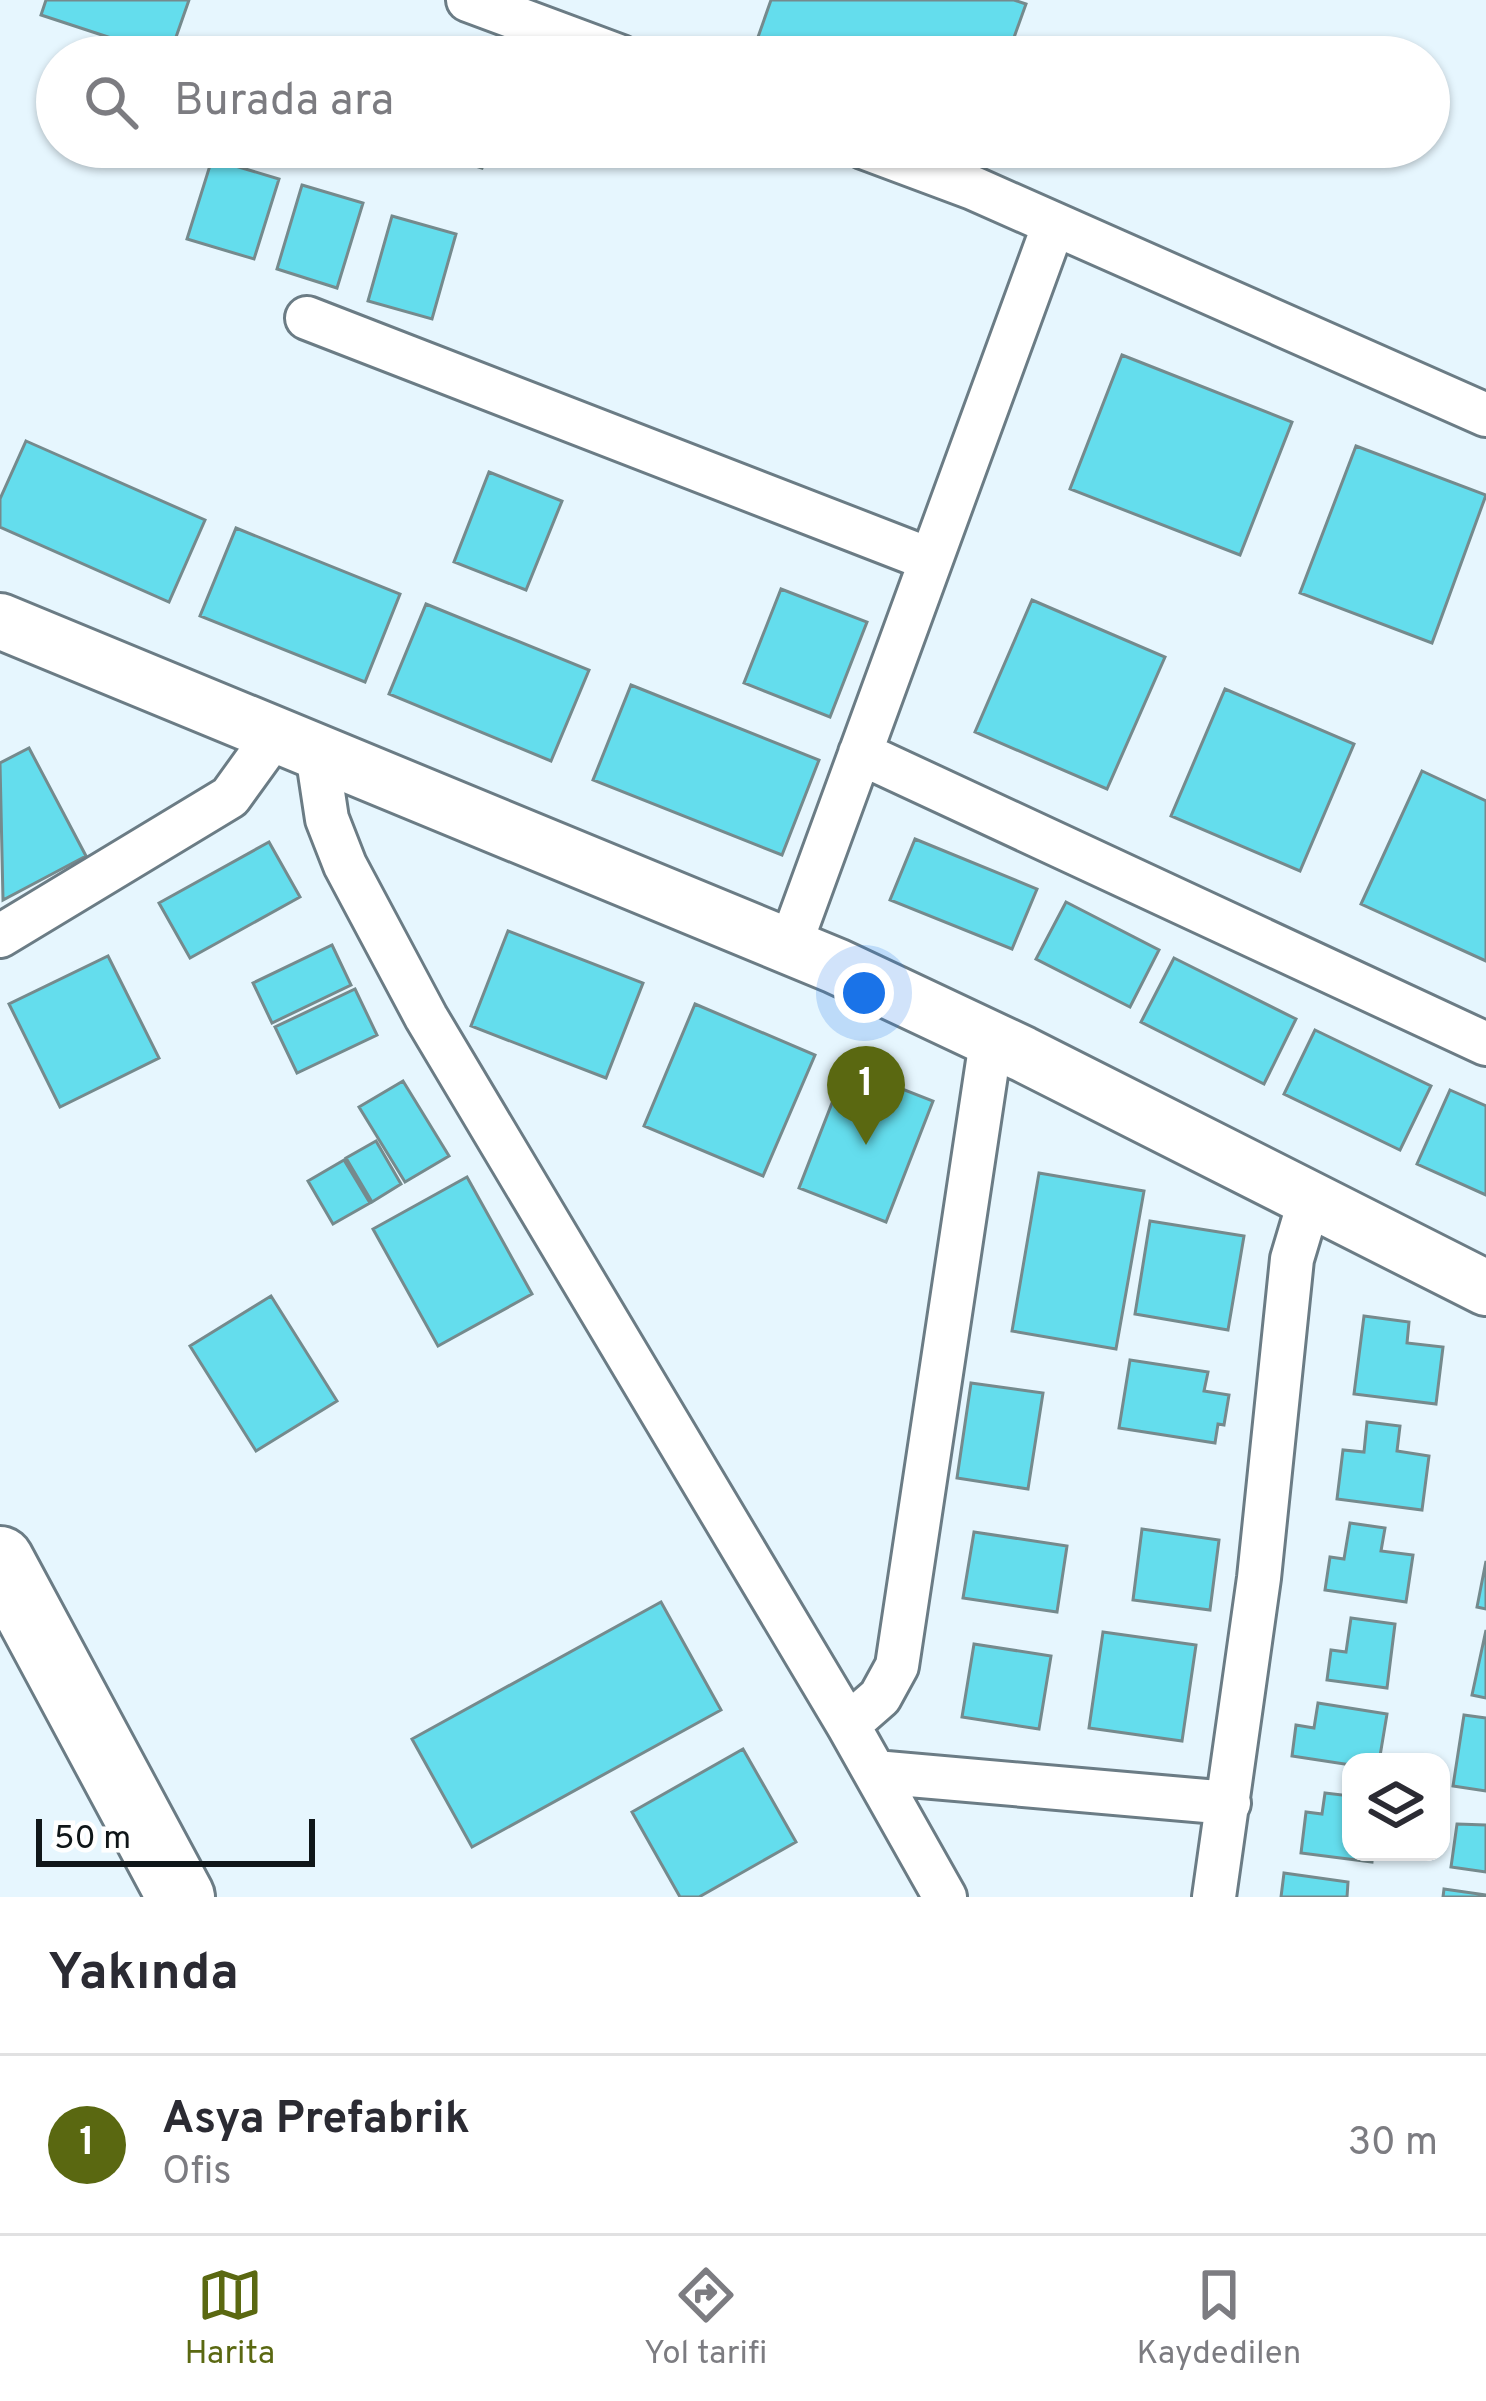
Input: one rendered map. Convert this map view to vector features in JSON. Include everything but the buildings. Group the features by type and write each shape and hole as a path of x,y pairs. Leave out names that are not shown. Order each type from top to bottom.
{"main road":[{"path":"0,1560 181,1897"}],"street":[{"path":"468,0 565,36"},
{"path":"915,168 1054,224 1486,415"},
{"path":"789,947 1054,224"},
{"path":"308,318 931,560"},
{"path":"0,621 789,947 991,1041 1486,1288"},
{"path":"0,936 230,797 296,745"},
{"path":"296,745 345,865 426,1017 848,1725 945,1897"},
{"path":"860,753 1486,1043"},
{"path":"848,1725 880,1697 897,1666 991,1041"},
{"path":"1214,1897 1259,1578 1292,1259 1310,1199"},
{"path":"875,1772 1229,1803"}],"place":[{"name":"Asya Prefabrik","path":"866,1145"}]}
